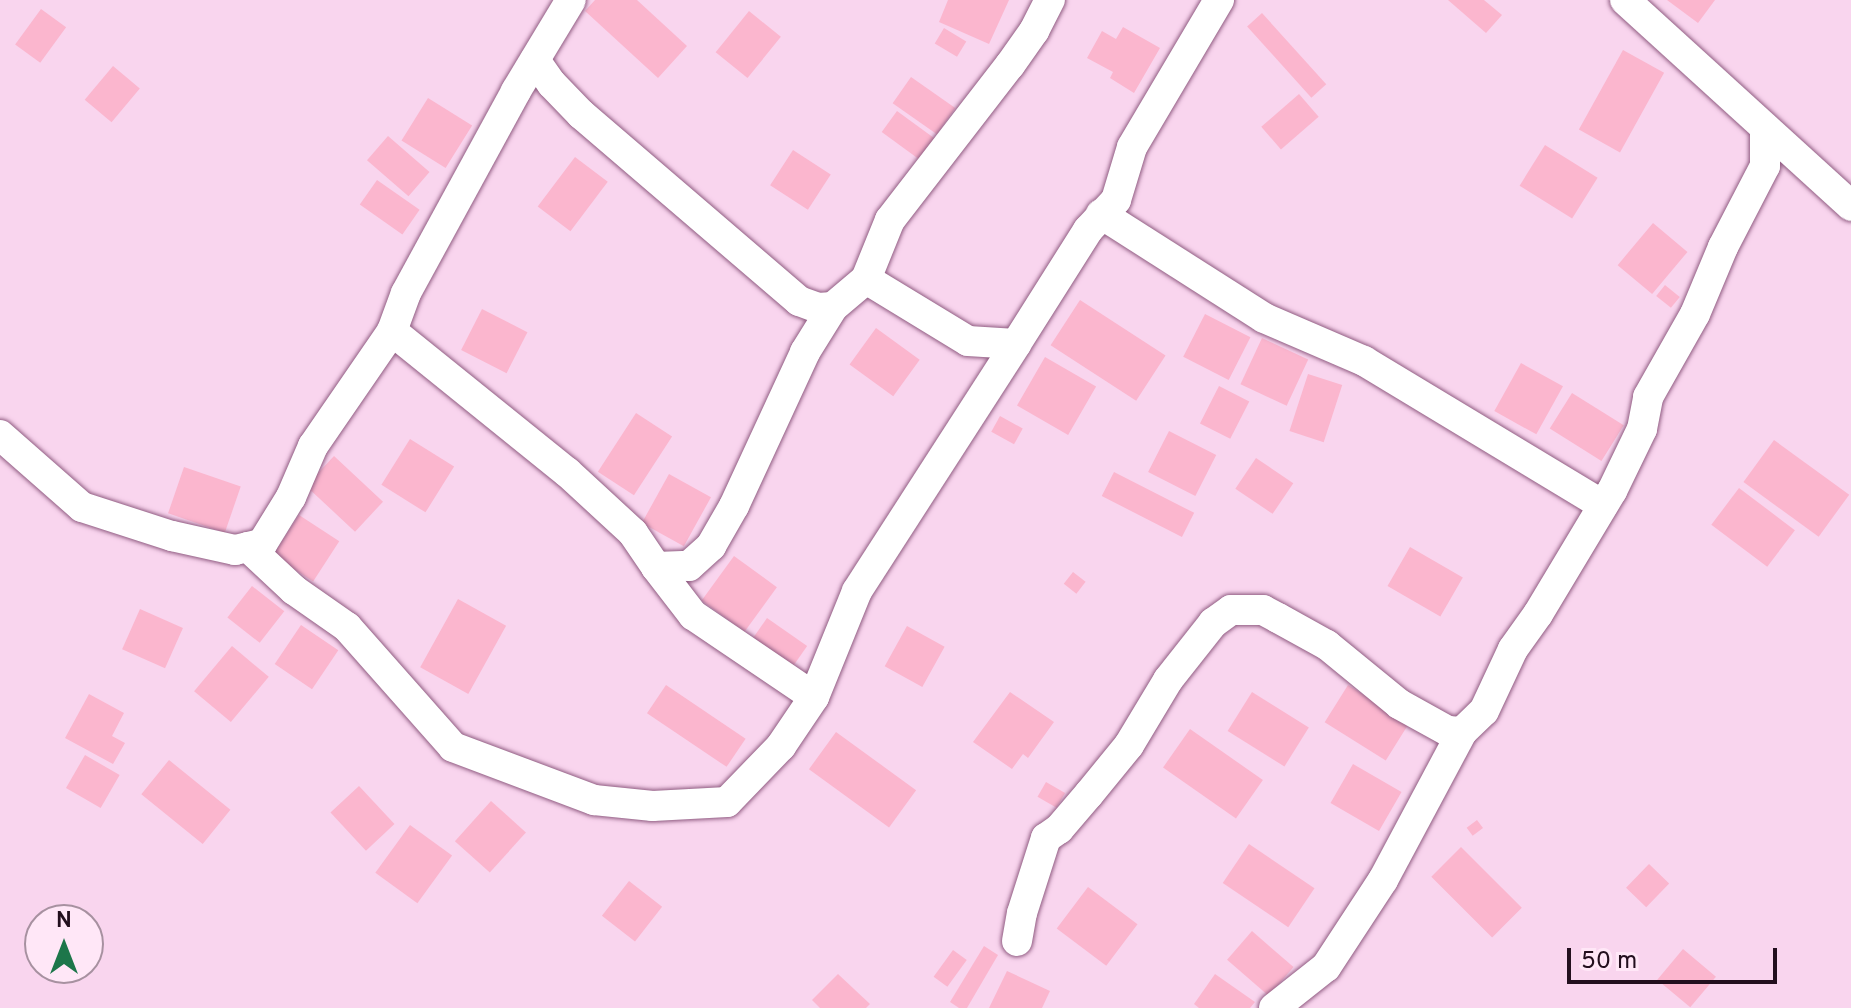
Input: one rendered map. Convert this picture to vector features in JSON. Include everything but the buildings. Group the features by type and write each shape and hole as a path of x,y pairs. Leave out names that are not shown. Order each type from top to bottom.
{"street":[{"path":"0,435 82,507 172,536 235,550 262,544 291,497 313,446 392,331 406,293 571,0"},
{"path":"656,567 689,566 711,546 734,506 805,352 833,307 866,279 890,220 1026,43 1050,0"},
{"path":"248,547 294,590 347,627 453,747 594,800 653,806 727,802 781,746 814,697 857,591 1101,214 1116,200 1132,147 1219,0"},
{"path":"1625,0 1851,206"},
{"path":"535,60 552,84 581,114 799,301 818,308 833,307"},
{"path":"1274,1008 1326,967 1383,880 1462,732 1484,711 1513,649 1538,614 1603,505 1642,429 1648,397 1695,314 1723,247 1765,166 1765,128"},
{"path":"1101,214 1264,318 1364,361 1603,505"},
{"path":"866,279 968,341 1016,344"},
{"path":"392,331 567,472 633,533 693,615 814,697"},
{"path":"1017,941 1022,913 1046,838 1059,829 1129,745 1168,680 1213,623 1231,610 1263,610 1327,645 1372,684 1428,722 1462,732"}]}
